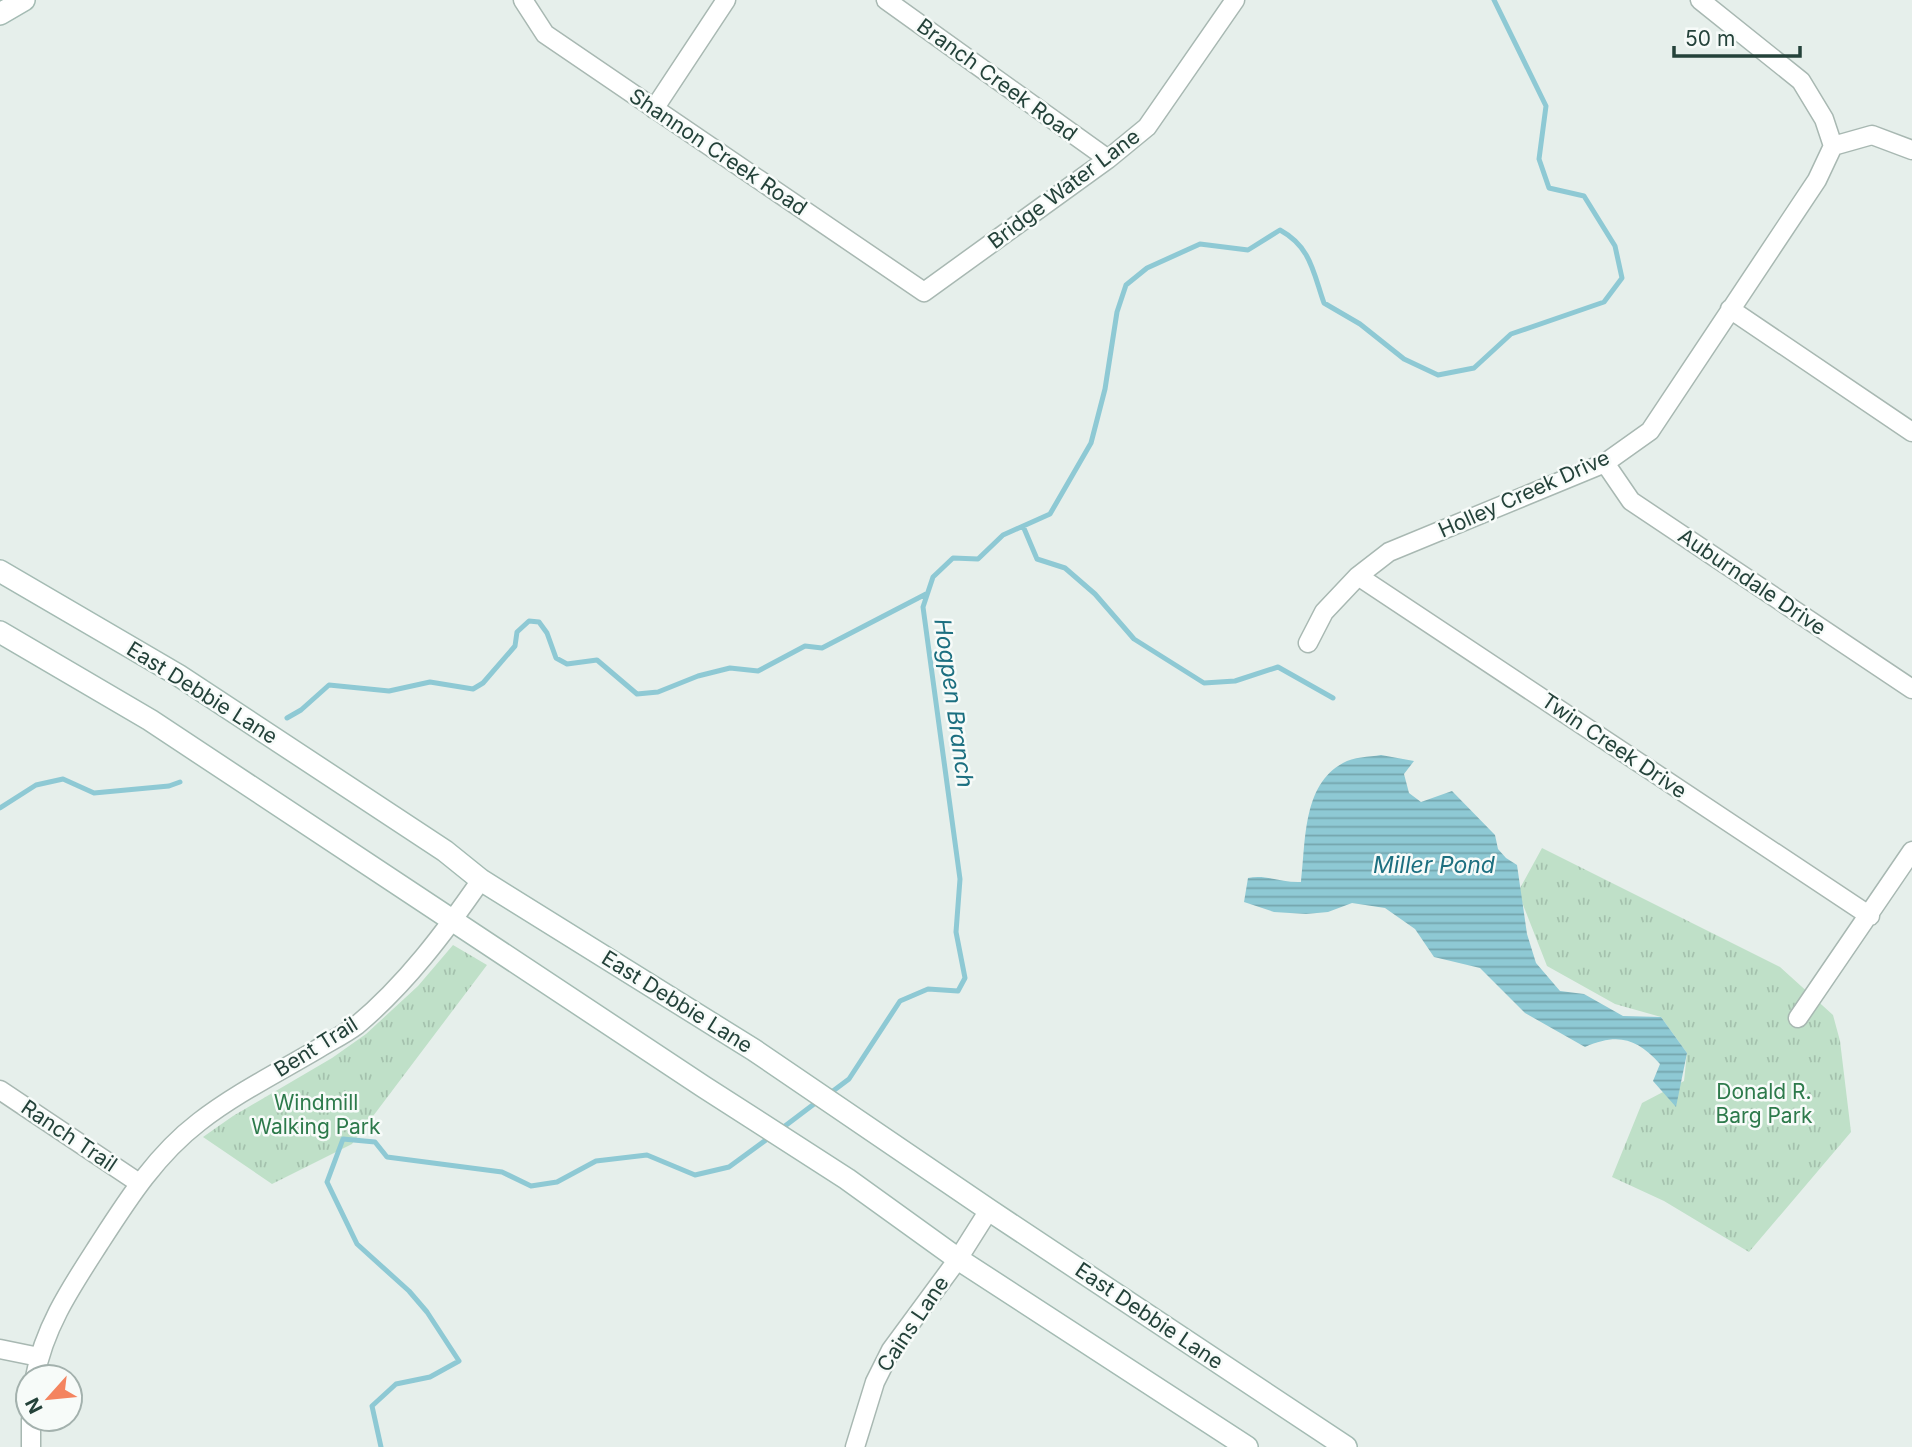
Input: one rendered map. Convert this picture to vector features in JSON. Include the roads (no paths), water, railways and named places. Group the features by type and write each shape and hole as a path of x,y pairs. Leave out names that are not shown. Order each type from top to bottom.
{"main road":[{"path":"0,14 24,0"},
{"name":"East Debbie Lane","path":"0,571 178,675 445,851 481,880 754,1050 1346,1447"},
{"path":"0,632 150,720 847,1179 958,1259 1247,1447"}],"street":[{"name":"Shannon Creek Road","path":"523,0 545,34 924,292"},
{"path":"653,109 726,0"},
{"name":"Branch Creek Road","path":"886,0 1108,159"},
{"name":"Bridge Water Lane","path":"924,292 1108,159 1147,127 1235,0"},
{"path":"1700,0 1801,81 1825,119 1833,146 1872,135 1912,150"},
{"name":"Holley Creek Drive","path":"1308,643 1324,612 1358,576 1389,552 1605,463 1650,431 1817,180 1833,146"},
{"path":"1730,309 1912,432"},
{"name":"Auburndale Drive","path":"1605,463 1631,501 1912,690"},
{"name":"Twin Creek Drive","path":"1358,576 1870,916"},
{"path":"1798,1018 1912,851"},
{"name":"Bent Trail","path":"38,1363 60,1309 139,1183 162,1154 199,1122 250,1087 355,1026 399,986 454,919 481,880"},
{"name":"Ranch Trail","path":"0,1090 139,1183"},
{"name":"Cains Lane","path":"855,1447 875,1382 891,1350 958,1259 989,1210"},
{"path":"0,1349 39,1357"}],"water":[{"name":"Miller Pond","path":"1381,755 1414,761 1404,774 1409,793 1421,802 1452,791 1495,835 1498,849 1517,865 1527,934 1536,963 1560,991 1584,994 1623,1016 1661,1017 1687,1053 1676,1107 1653,1081 1660,1064 1643,1048 1617,1039 1585,1047 1525,1013 1480,968 1434,957 1415,929 1385,908 1352,903 1328,912 1306,914 1274,912 1244,902 1248,878 1301,882 1308,816 1320,785 1330,773 1347,761"}],"waterway":[{"name":"Hogpen Branch","path":"829,1094 849,1079 900,1001 928,989 958,991 965,978 956,932 960,879 923,607 933,577 953,558 978,559 1003,535 1050,514 1091,443 1105,389 1117,312 1126,285 1147,268 1200,244 1248,250 1280,230 1305,252 1324,303 1360,324 1404,359 1438,375 1474,368 1511,334 1604,302 1622,278 1615,246 1584,196 1549,188 1539,159 1546,106 1494,0"},
{"path":"1023,526 1037,559 1065,568 1095,594 1134,639 1204,683 1235,681 1278,667 1333,698"},
{"path":"287,718 301,710 329,685 389,691 430,682 473,689 483,683 515,646 517,632 529,621 539,622 547,633 556,658 567,664 597,660 637,694 658,692 698,676 730,668 758,671 805,646 822,648 926,594"},
{"path":"0,808 36,785 63,779 94,793 169,786 180,782"},
{"name":"Hogpen Branch","path":"781,1129 818,1101"},
{"name":"Hogpen Branch","path":"381,1447 372,1406 396,1384 430,1377 459,1361 427,1312 409,1291 357,1244 327,1182 343,1139 375,1142 387,1157 502,1172 531,1186 557,1182 596,1161 647,1155 695,1175 729,1167 770,1137"}],"park label":[{"name":"Donald R. Barg Park","path":"1764,1104"},
{"name":"Windmill Walking Park","path":"316,1115"}]}
